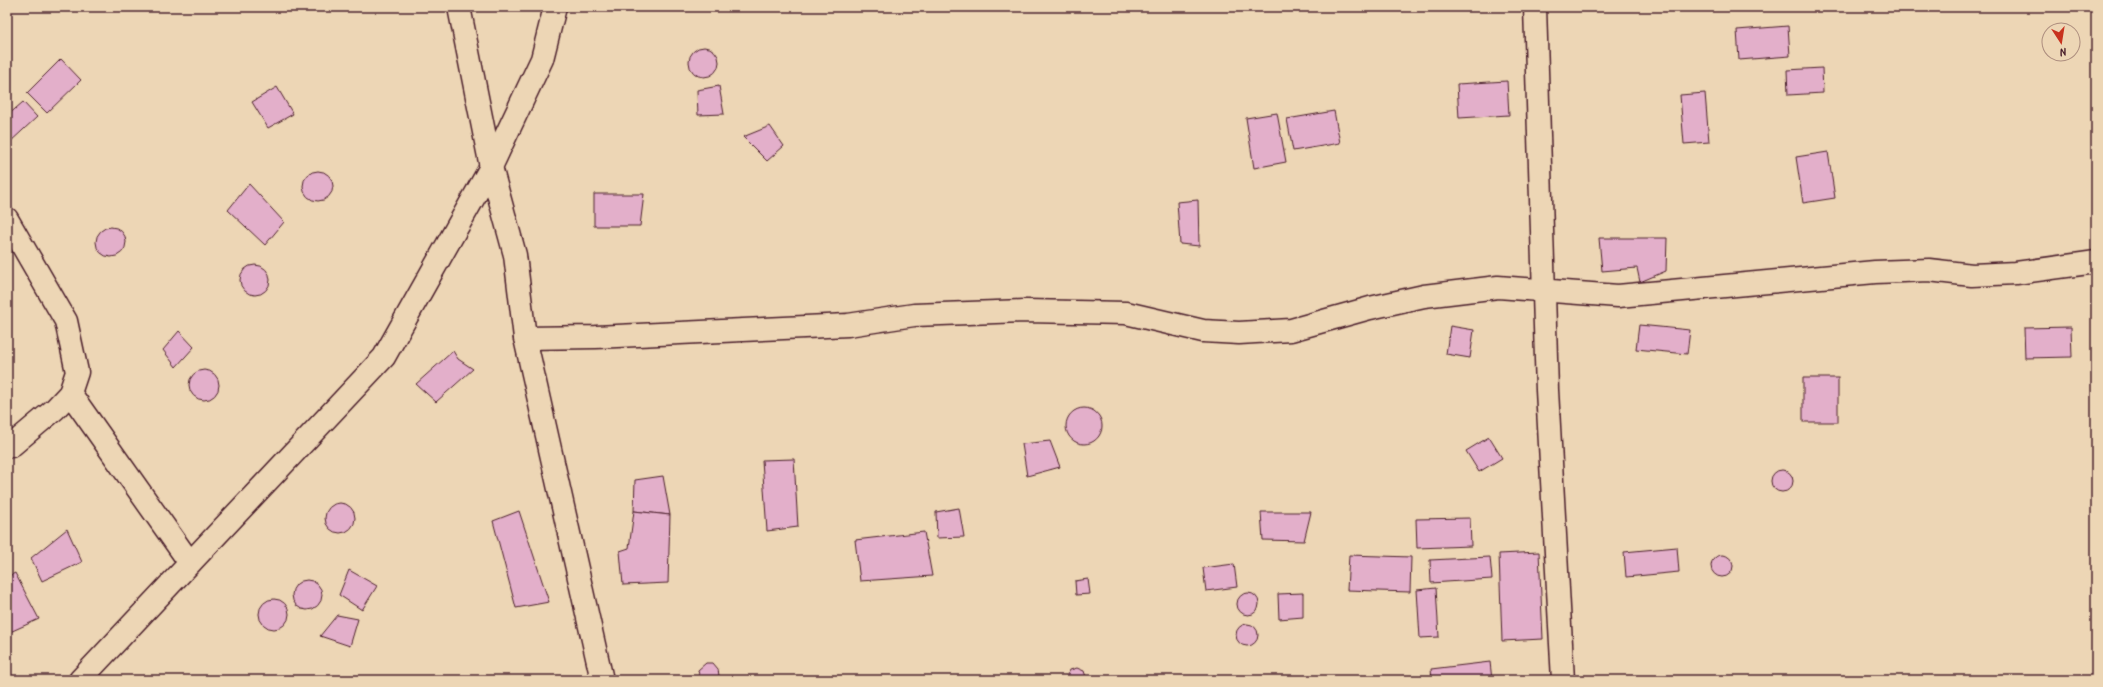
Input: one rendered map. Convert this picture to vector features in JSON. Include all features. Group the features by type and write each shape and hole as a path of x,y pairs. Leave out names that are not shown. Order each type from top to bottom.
{"street":[{"path":"459,7 492,167 515,255 525,338 602,680"},
{"path":"80,680 384,357 492,167 542,59 555,7"},
{"path":"1535,7 1547,390 1564,680"},
{"path":"7,219 66,321 77,372 70,393 55,409 11,446"},
{"path":"525,338 596,337 848,325 914,315 1026,311 1126,313 1203,331 1240,334 1291,330 1370,308 1424,296 1498,287 1618,296 1875,272 1929,270 1972,275 2016,273 2096,262"},
{"path":"70,393 190,563"}],"building":[{"path":"1678,7 1708,7 1678,11"},
{"path":"1788,26 1790,56 1739,60 1737,30"},
{"path":"704,47 715,51 719,62 715,73 704,77 693,73 689,62 693,51"},
{"path":"61,59 81,80 47,113 27,93"},
{"path":"1822,68 1823,93 1788,95 1787,70"},
{"path":"1507,81 1509,115 1459,118 1457,84"},
{"path":"719,86 724,114 698,115 697,90"},
{"path":"277,87 293,114 268,128 252,102"},
{"path":"1705,93 1709,142 1684,144 1680,95"},
{"path":"23,102 37,117 9,143 7,141 7,116"},
{"path":"1334,111 1340,143 1293,151 1287,119"},
{"path":"1277,113 1286,162 1254,168 1246,118"},
{"path":"770,126 784,146 767,161 743,137"},
{"path":"1828,152 1835,198 1803,203 1796,157"},
{"path":"318,171 329,175 333,186 329,197 318,201 307,197 303,186 307,175"},
{"path":"249,184 284,222 265,245 228,210"},
{"path":"594,194 644,194 640,226 594,226"},
{"path":"1198,200 1199,246 1180,244 1177,202"},
{"path":"111,227 122,231 126,242 122,253 111,257 100,253 96,242 100,231"},
{"path":"1599,238 1667,238 1666,271 1640,282 1637,268 1602,271"},
{"path":"255,265 266,269 270,280 266,291 255,295 244,291 240,280 244,269"},
{"path":"1639,325 1690,330 1687,354 1636,349"},
{"path":"1450,326 1474,330 1470,358 1446,354"},
{"path":"2071,327 2072,357 2025,358 2024,328"},
{"path":"179,331 194,347 176,367 163,350"},
{"path":"453,351 458,359 473,369 436,402 416,384"},
{"path":"204,370 215,374 219,385 215,396 204,400 193,396 189,385 193,374"},
{"path":"1803,378 1838,378 1838,422 1803,422"},
{"path":"1088,408 1097,413 1101,419 1101,433 1097,439 1088,444 1080,444 1071,439 1067,433 1066,422 1071,413 1077,409"},
{"path":"1489,437 1502,458 1479,472 1466,451"},
{"path":"1050,441 1060,467 1027,476 1022,444"},
{"path":"794,459 798,527 767,531 762,460"},
{"path":"1782,470 1786,471 1792,477 1792,485 1786,491 1782,492 1778,491 1772,485 1771,481 1772,477 1778,471"},
{"path":"663,476 670,515 634,511 635,480"},
{"path":"340,503 351,507 355,518 351,529 340,533 329,529 325,518 329,507"},
{"path":"959,508 964,537 937,538 936,512"},
{"path":"519,511 549,602 516,608 493,521"},
{"path":"634,511 670,515 668,583 623,585 620,551 629,548"},
{"path":"1261,512 1311,512 1304,541 1263,540"},
{"path":"1470,518 1471,546 1417,548 1416,519"},
{"path":"67,529 82,562 42,581 31,558"},
{"path":"924,532 932,576 860,581 855,540"},
{"path":"1677,547 1679,572 1626,577 1624,552"},
{"path":"1539,552 1543,639 1502,641 1499,554"},
{"path":"1349,555 1411,557 1410,592 1347,590"},
{"path":"1722,555 1726,556 1732,562 1732,570 1726,576 1722,577 1718,576 1712,570 1711,566 1712,562 1718,556"},
{"path":"1490,557 1492,579 1431,583 1430,560"},
{"path":"1234,564 1237,587 1206,591 1203,568"},
{"path":"349,570 377,586 362,610 339,595"},
{"path":"15,573 39,619 10,632 7,628 7,577"},
{"path":"1088,579 1090,594 1076,595 1075,581"},
{"path":"307,580 318,584 322,595 318,606 307,610 296,606 292,595 296,584"},
{"path":"1436,588 1439,637 1420,638 1417,590"},
{"path":"1248,593 1256,596 1259,604 1256,612 1248,615 1240,612 1237,604 1240,596"},
{"path":"1303,593 1303,617 1279,619 1278,594"},
{"path":"274,599 285,603 289,614 285,625 274,629 263,625 259,614 263,603"},
{"path":"337,615 358,619 350,646 320,636"},
{"path":"1247,624 1255,627 1258,635 1255,643 1247,646 1239,643 1236,635 1239,627"},
{"path":"1490,662 1492,680 1432,680 1431,669"},
{"path":"706,663 713,663 718,669 718,680 700,680 698,670"},
{"path":"1077,668 1084,671 1087,680 1065,680 1070,670"}]}
